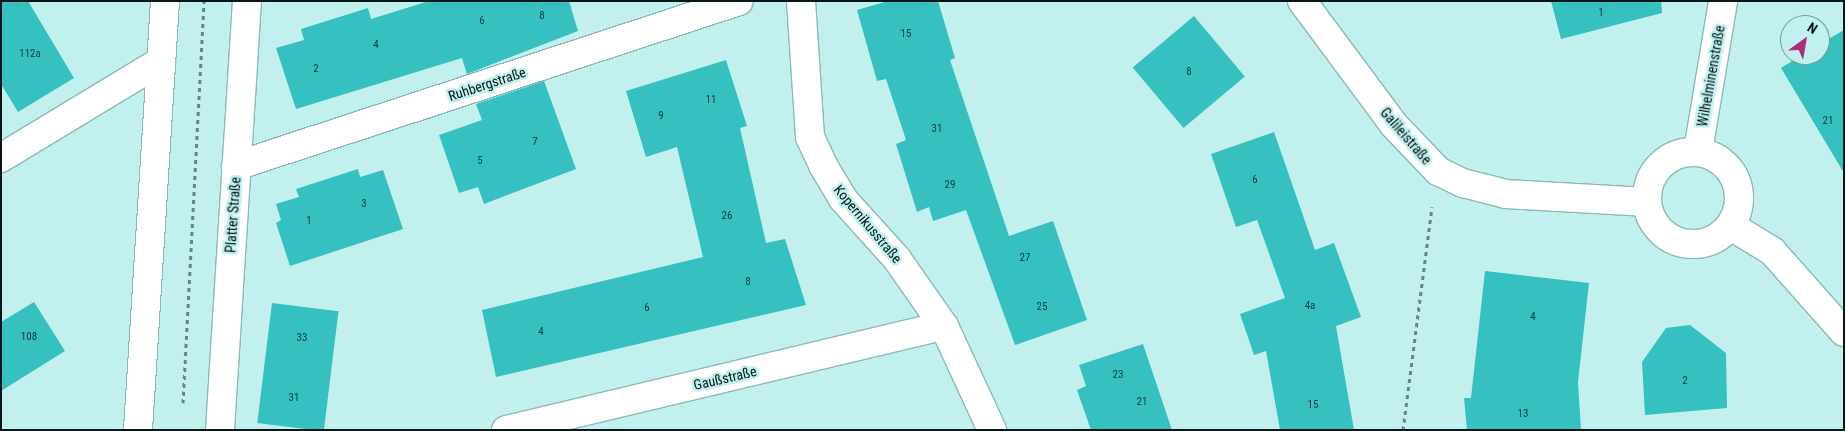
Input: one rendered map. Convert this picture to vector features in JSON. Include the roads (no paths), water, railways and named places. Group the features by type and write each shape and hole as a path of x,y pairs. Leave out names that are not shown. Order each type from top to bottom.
{"street":[{"path":"138,430 165,1"},
{"name":"Platter Straße","path":"220,430 247,1"},
{"name":"Ruhbergstraße","path":"236,166 739,1"},
{"name":"Kopernikusstraße","path":"801,1 810,137 820,160 844,199 897,259 944,326 992,430"},
{"name":"Galileistraße","path":"1302,1 1394,125 1438,171 1464,184 1506,194 1647,202"},
{"name":"Wilhelminenstraße","path":"1698,151 1723,1"},
{"path":"1,158 161,60"},
{"path":"1698,151 1724,162 1738,185 1740,199 1731,226 1704,243 1673,240 1651,217 1647,202 1655,171 1666,159 1698,151"},
{"path":"1731,226 1772,251 1844,332"},
{"name":"Gaußstraße","path":"506,430 944,326"}]}
